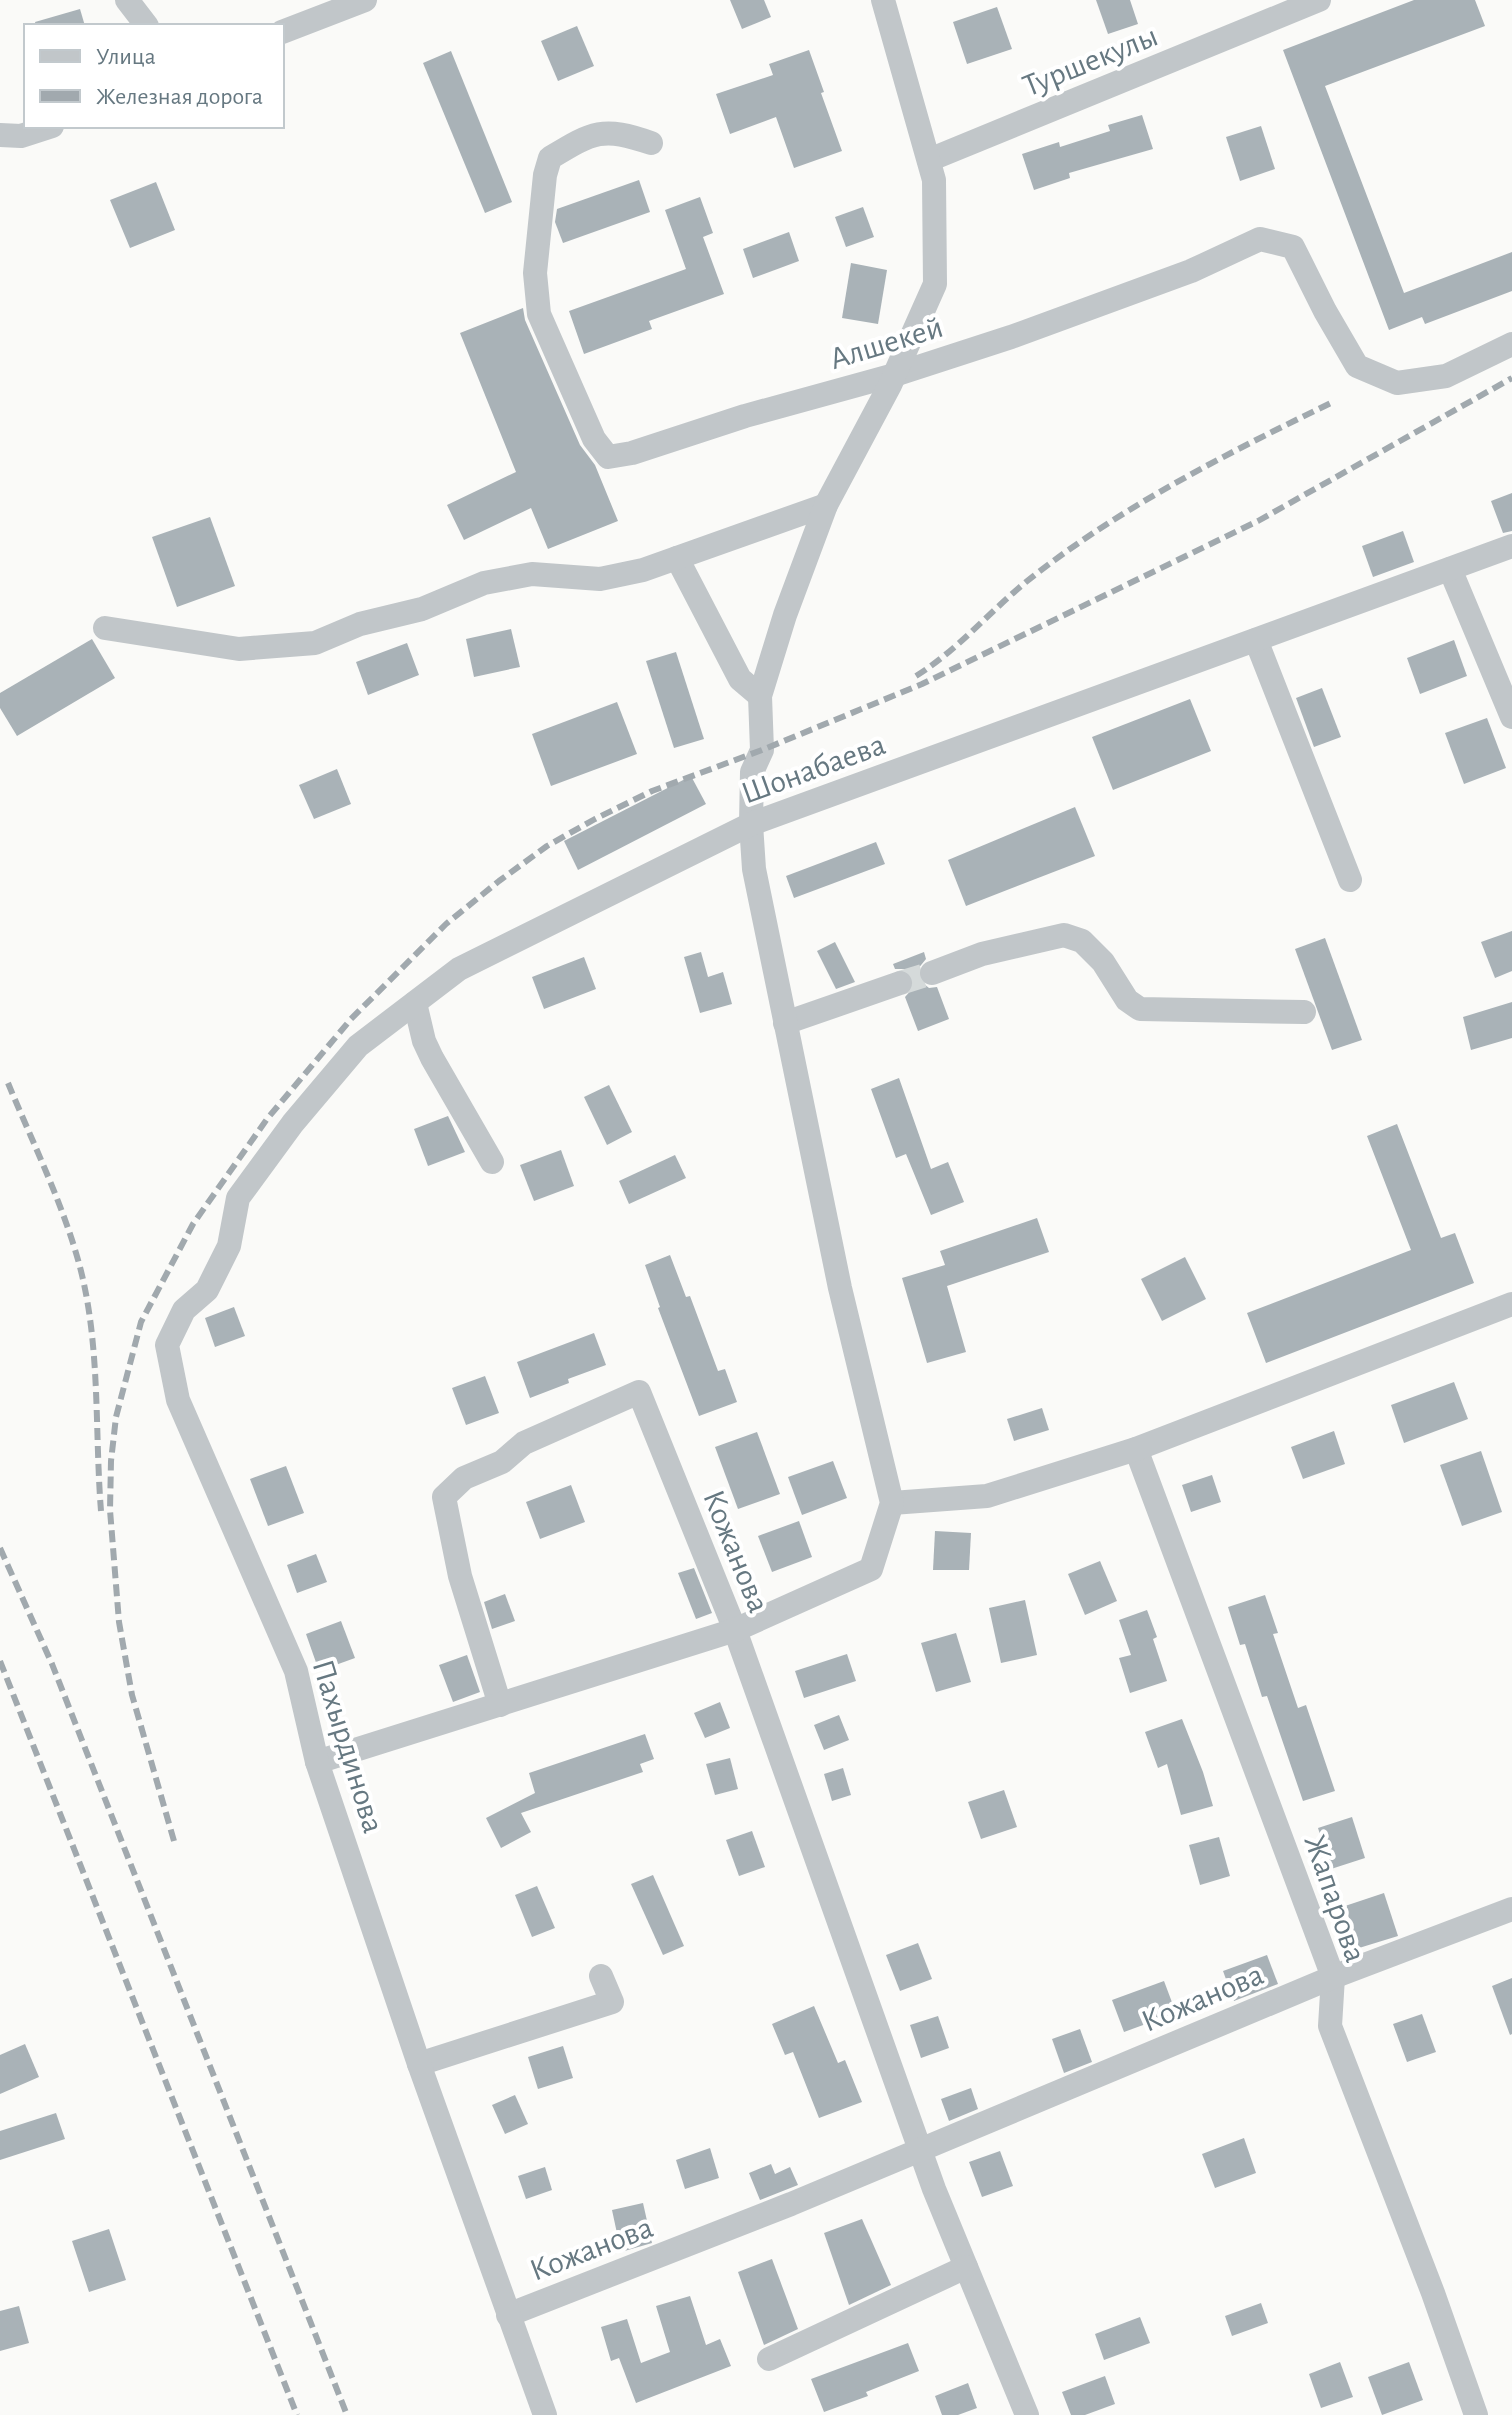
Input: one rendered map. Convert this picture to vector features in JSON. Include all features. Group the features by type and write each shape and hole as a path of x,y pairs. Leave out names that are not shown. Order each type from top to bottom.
{"street":[{"path":"127,0 145,24"},
{"path":"284,31 365,0"},
{"path":"317,1762 735,1630 871,1569 892,1503 840,1288 754,869 751,824 752,772 762,750 760,696 785,615 826,505 894,375 935,284 934,180 883,0"},
{"name":"Туршекулы","path":"929,160 1319,0"},
{"path":"0,135 21,136 46,128"},
{"name":"Алшекей","path":"651,143 617,132 594,135 550,158 545,175 535,273 539,314 594,439 608,457 632,453 745,416 894,375 1011,337 1176,277 1260,239 1293,247 1357,366 1397,383 1446,376 1512,344"},
{"path":"105,628 239,649 315,643 360,624 422,609 484,583 532,574 600,579 643,570 826,505"},
{"name":"Шонабаева","path":"293,1123 358,1046 459,969 751,824 1512,546"},
{"path":"677,558 740,679 760,696"},
{"path":"1450,569 1512,717"},
{"path":"1256,640 1350,880"},
{"path":"932,973 982,954 1064,935 1082,941 1103,962 1127,1000 1140,1009 1304,1012"},
{"path":"785,1023 900,983"},
{"path":"415,1003 424,1041 432,1058 492,1162"},
{"name":"Пахырдинова","path":"293,1123 238,1198 229,1246 207,1290 184,1310 167,1345 178,1400 296,1671 317,1762 419,2064 545,2415"},
{"path":"892,1503 987,1496 1136,1449 1512,1304"},
{"name":"Кожанова","path":"500,1705 460,1576 444,1497 464,1478 502,1462 524,1443 639,1392 735,1630 920,2149 1027,2415"},
{"name":"Жапарова","path":"1136,1449 1333,1977 1330,2026 1433,2293 1476,2415"},
{"name":"Кожанова","path":"508,2315 791,2204 1333,1977 1512,1909"},
{"path":"419,2064 612,2002 601,1976"},
{"path":"769,2359 966,2267"}],"building":[{"path":"730,0 764,0 771,17 742,29"},
{"path":"1096,0 1130,0 1138,24 1108,34"},
{"path":"1414,0 1475,0 1485,26 1325,86 1404,293 1512,252 1512,291 1425,324 1422,317 1389,330 1283,50"},
{"path":"997,7 1012,49 967,64 953,22"},
{"path":"80,9 84,24 36,24"},
{"path":"577,26 594,66 558,81 541,41"},
{"path":"809,50 842,151 794,168 776,117 730,134 716,94 773,75 769,64"},
{"path":"451,51 512,202 485,213 423,63"},
{"path":"1142,115 1153,149 1069,173 1070,178 1034,190 1022,154 1059,142 1060,147 1110,131 1108,125"},
{"path":"1261,126 1275,169 1240,181 1226,137"},
{"path":"639,180 650,212 563,243 555,222 557,209"},
{"path":"156,182 175,230 130,248 110,200"},
{"path":"700,197 713,233 703,237 724,294 649,321 652,329 584,354 569,311 686,269 665,210"},
{"path":"863,207 874,237 846,247 835,217"},
{"path":"789,232 799,261 753,278 743,249"},
{"path":"851,263 887,270 878,324 842,318"},
{"path":"523,308 525,320 580,445 595,465 618,521 548,549 531,508 464,540 447,505 516,472 460,333"},
{"path":"1512,493 1512,531 1503,533 1491,501"},
{"path":"210,517 235,586 177,607 152,537"},
{"path":"1403,531 1414,562 1373,577 1362,546"},
{"path":"511,629 520,667 474,677 466,639"},
{"path":"92,639 115,678 17,736 0,708 0,693"},
{"path":"1454,640 1467,676 1420,694 1407,658"},
{"path":"407,643 419,675 368,695 356,662"},
{"path":"676,652 704,739 674,748 646,661"},
{"path":"1322,688 1341,737 1314,747 1296,698"},
{"path":"1190,699 1211,751 1113,790 1092,737"},
{"path":"617,702 637,754 551,786 532,734"},
{"path":"1487,718 1506,768 1464,784 1445,733"},
{"path":"337,769 351,804 314,819 299,785"},
{"path":"691,776 706,804 578,870 564,841"},
{"path":"1075,807 1095,856 966,906 948,860"},
{"path":"876,842 885,864 794,898 786,876"},
{"path":"1512,931 1512,971 1495,978 1481,942"},
{"path":"1325,938 1362,1040 1332,1050 1295,949"},
{"path":"835,942 855,982 836,989 817,951"},
{"path":"701,952 708,977 723,972 732,1004 700,1013 684,957"},
{"path":"924,952 926,959 917,970 918,979 929,988 937,987 949,1019 918,1031 905,997 914,987 914,977 904,969 895,969 893,964"},
{"path":"584,957 596,989 544,1009 532,977"},
{"path":"1512,1002 1512,1038 1471,1050 1463,1017"},
{"path":"899,1078 931,1169 948,1162 964,1202 931,1215 906,1154 896,1158 871,1089"},
{"path":"609,1085 632,1132 607,1145 584,1097"},
{"path":"448,1116 465,1152 428,1166 414,1129"},
{"path":"1397,1124 1441,1238 1455,1233 1474,1283 1266,1363 1247,1313 1411,1250 1367,1136"},
{"path":"561,1150 574,1186 534,1201 520,1165"},
{"path":"675,1155 686,1178 629,1204 619,1181"},
{"path":"1037,1218 1049,1252 947,1286 966,1352 927,1363 902,1278 945,1265 940,1251"},
{"path":"670,1255 686,1297 690,1296 718,1371 725,1369 737,1402 699,1416 645,1265"},
{"path":"1185,1257 1206,1299 1162,1321 1141,1279"},
{"path":"234,1307 245,1336 215,1347 205,1318"},
{"path":"594,1333 606,1365 530,1398 517,1362"},
{"path":"485,1376 499,1413 466,1425 452,1388"},
{"path":"1454,1382 1468,1419 1404,1443 1391,1405"},
{"path":"1042,1408 1049,1430 1014,1441 1007,1419"},
{"path":"1334,1431 1345,1464 1303,1479 1291,1447"},
{"path":"757,1432 780,1494 738,1509 715,1447"},
{"path":"1481,1451 1502,1512 1462,1526 1440,1465"},
{"path":"833,1461 847,1498 802,1515 788,1477"},
{"path":"286,1466 304,1513 268,1526 250,1479"},
{"path":"1212,1475 1221,1502 1191,1512 1182,1485"},
{"path":"571,1485 585,1522 540,1539 526,1502"},
{"path":"799,1521 812,1557 772,1572 758,1536"},
{"path":"935,1531 971,1533 969,1570 933,1570"},
{"path":"316,1554 327,1582 297,1593 287,1565"},
{"path":"1100,1561 1117,1601 1085,1615 1068,1574"},
{"path":"694,1568 712,1613 696,1619 678,1573"},
{"path":"505,1594 515,1621 492,1629 484,1602"},
{"path":"1265,1595 1278,1633 1273,1634 1298,1708 1306,1705 1335,1791 1303,1801 1267,1696 1262,1697 1245,1644 1240,1645 1228,1607"},
{"path":"1025,1600 1037,1655 1001,1663 989,1608"},
{"path":"1147,1610 1167,1681 1130,1693 1119,1658 1131,1655 1119,1620"},
{"path":"341,1621 355,1658 319,1671 306,1634"},
{"path":"956,1633 971,1682 936,1692 921,1643"},
{"path":"847,1654 856,1681 804,1698 795,1671"},
{"path":"467,1655 480,1692 453,1702 439,1665"},
{"path":"720,1702 730,1728 705,1738 694,1713"},
{"path":"839,1715 849,1740 824,1750 814,1725"},
{"path":"1182,1719 1213,1806 1181,1815 1167,1764 1158,1768 1145,1732"},
{"path":"645,1734 654,1759 640,1764 643,1772 521,1813 531,1832 501,1848 486,1818 535,1793 529,1773"},
{"path":"730,1758 738,1789 715,1795 706,1764"},
{"path":"843,1768 851,1795 832,1801 824,1774"},
{"path":"1004,1790 1017,1827 981,1839 968,1802"},
{"path":"1352,1817 1365,1858 1331,1869 1318,1828"},
{"path":"752,1831 765,1867 739,1876 726,1840"},
{"path":"1219,1837 1230,1876 1200,1885 1189,1845"},
{"path":"653,1875 684,1946 663,1955 631,1884"},
{"path":"537,1886 555,1928 532,1937 515,1895"},
{"path":"1384,1893 1398,1936 1359,1948 1345,1906"},
{"path":"918,1943 932,1979 900,1991 886,1955"},
{"path":"1267,1955 1278,1984 1234,2001 1223,1971"},
{"path":"1512,1978 1512,2034 1510,2035 1492,1986"},
{"path":"1164,1981 1176,2013 1124,2032 1112,2000"},
{"path":"814,2006 838,2063 845,2060 862,2102 819,2118 793,2052 785,2055 772,2024"},
{"path":"1422,2014 1436,2052 1407,2062 1393,2024"},
{"path":"938,2016 949,2048 921,2058 910,2025"},
{"path":"1080,2029 1092,2062 1064,2073 1052,2039"},
{"path":"25,2044 39,2077 0,2094 0,2055"},
{"path":"563,2046 573,2078 538,2089 528,2057"},
{"path":"971,2088 978,2109 949,2121 941,2099"},
{"path":"515,2095 528,2124 505,2134 492,2105"},
{"path":"56,2113 65,2139 0,2160 0,2131"},
{"path":"1244,2138 1256,2173 1215,2188 1202,2154"},
{"path":"710,2148 719,2178 685,2189 676,2160"},
{"path":"1000,2151 1013,2186 982,2197 969,2162"},
{"path":"771,2164 775,2174 790,2167 798,2185 760,2200 749,2173"},
{"path":"545,2167 552,2190 526,2199 518,2176"},
{"path":"643,2203 652,2243 621,2252 612,2210"},
{"path":"862,2219 891,2285 849,2305 824,2233"},
{"path":"109,2229 126,2280 89,2292 72,2241"},
{"path":"772,2259 798,2329 764,2345 738,2272"},
{"path":"690,2296 706,2345 720,2339 731,2366 636,2403 619,2358 611,2361 601,2327 627,2319 641,2363 670,2352 656,2306"},
{"path":"1261,2303 1268,2323 1232,2336 1225,2316"},
{"path":"19,2306 29,2343 0,2351 0,2311"},
{"path":"1140,2317 1150,2343 1104,2360 1095,2334"},
{"path":"908,2343 919,2371 866,2392 868,2396 824,2412 811,2379"},
{"path":"1340,2362 1353,2397 1321,2408 1309,2374"},
{"path":"1409,2362 1423,2400 1382,2415 1368,2377"},
{"path":"1105,2376 1115,2404 1085,2415 1071,2415 1062,2392"},
{"path":"968,2383 977,2408 958,2415 942,2415 935,2396"}],"tunnel":[{"path":"900,983 932,973"}],"railway":[{"path":"174,1841 132,1695 119,1622 110,1510 116,1417 141,1322 193,1224 267,1119 351,1019 446,924 547,846 595,819 652,791 762,750 922,684 1258,521 1512,378"},
{"path":"916,676 948,653 1036,574 1107,524 1219,459 1335,401"},
{"path":"8,1083 61,1208 84,1284 93,1341 101,1511"},
{"path":"0,1548 52,1664 347,2415"},
{"path":"0,1661 297,2415"}]}
